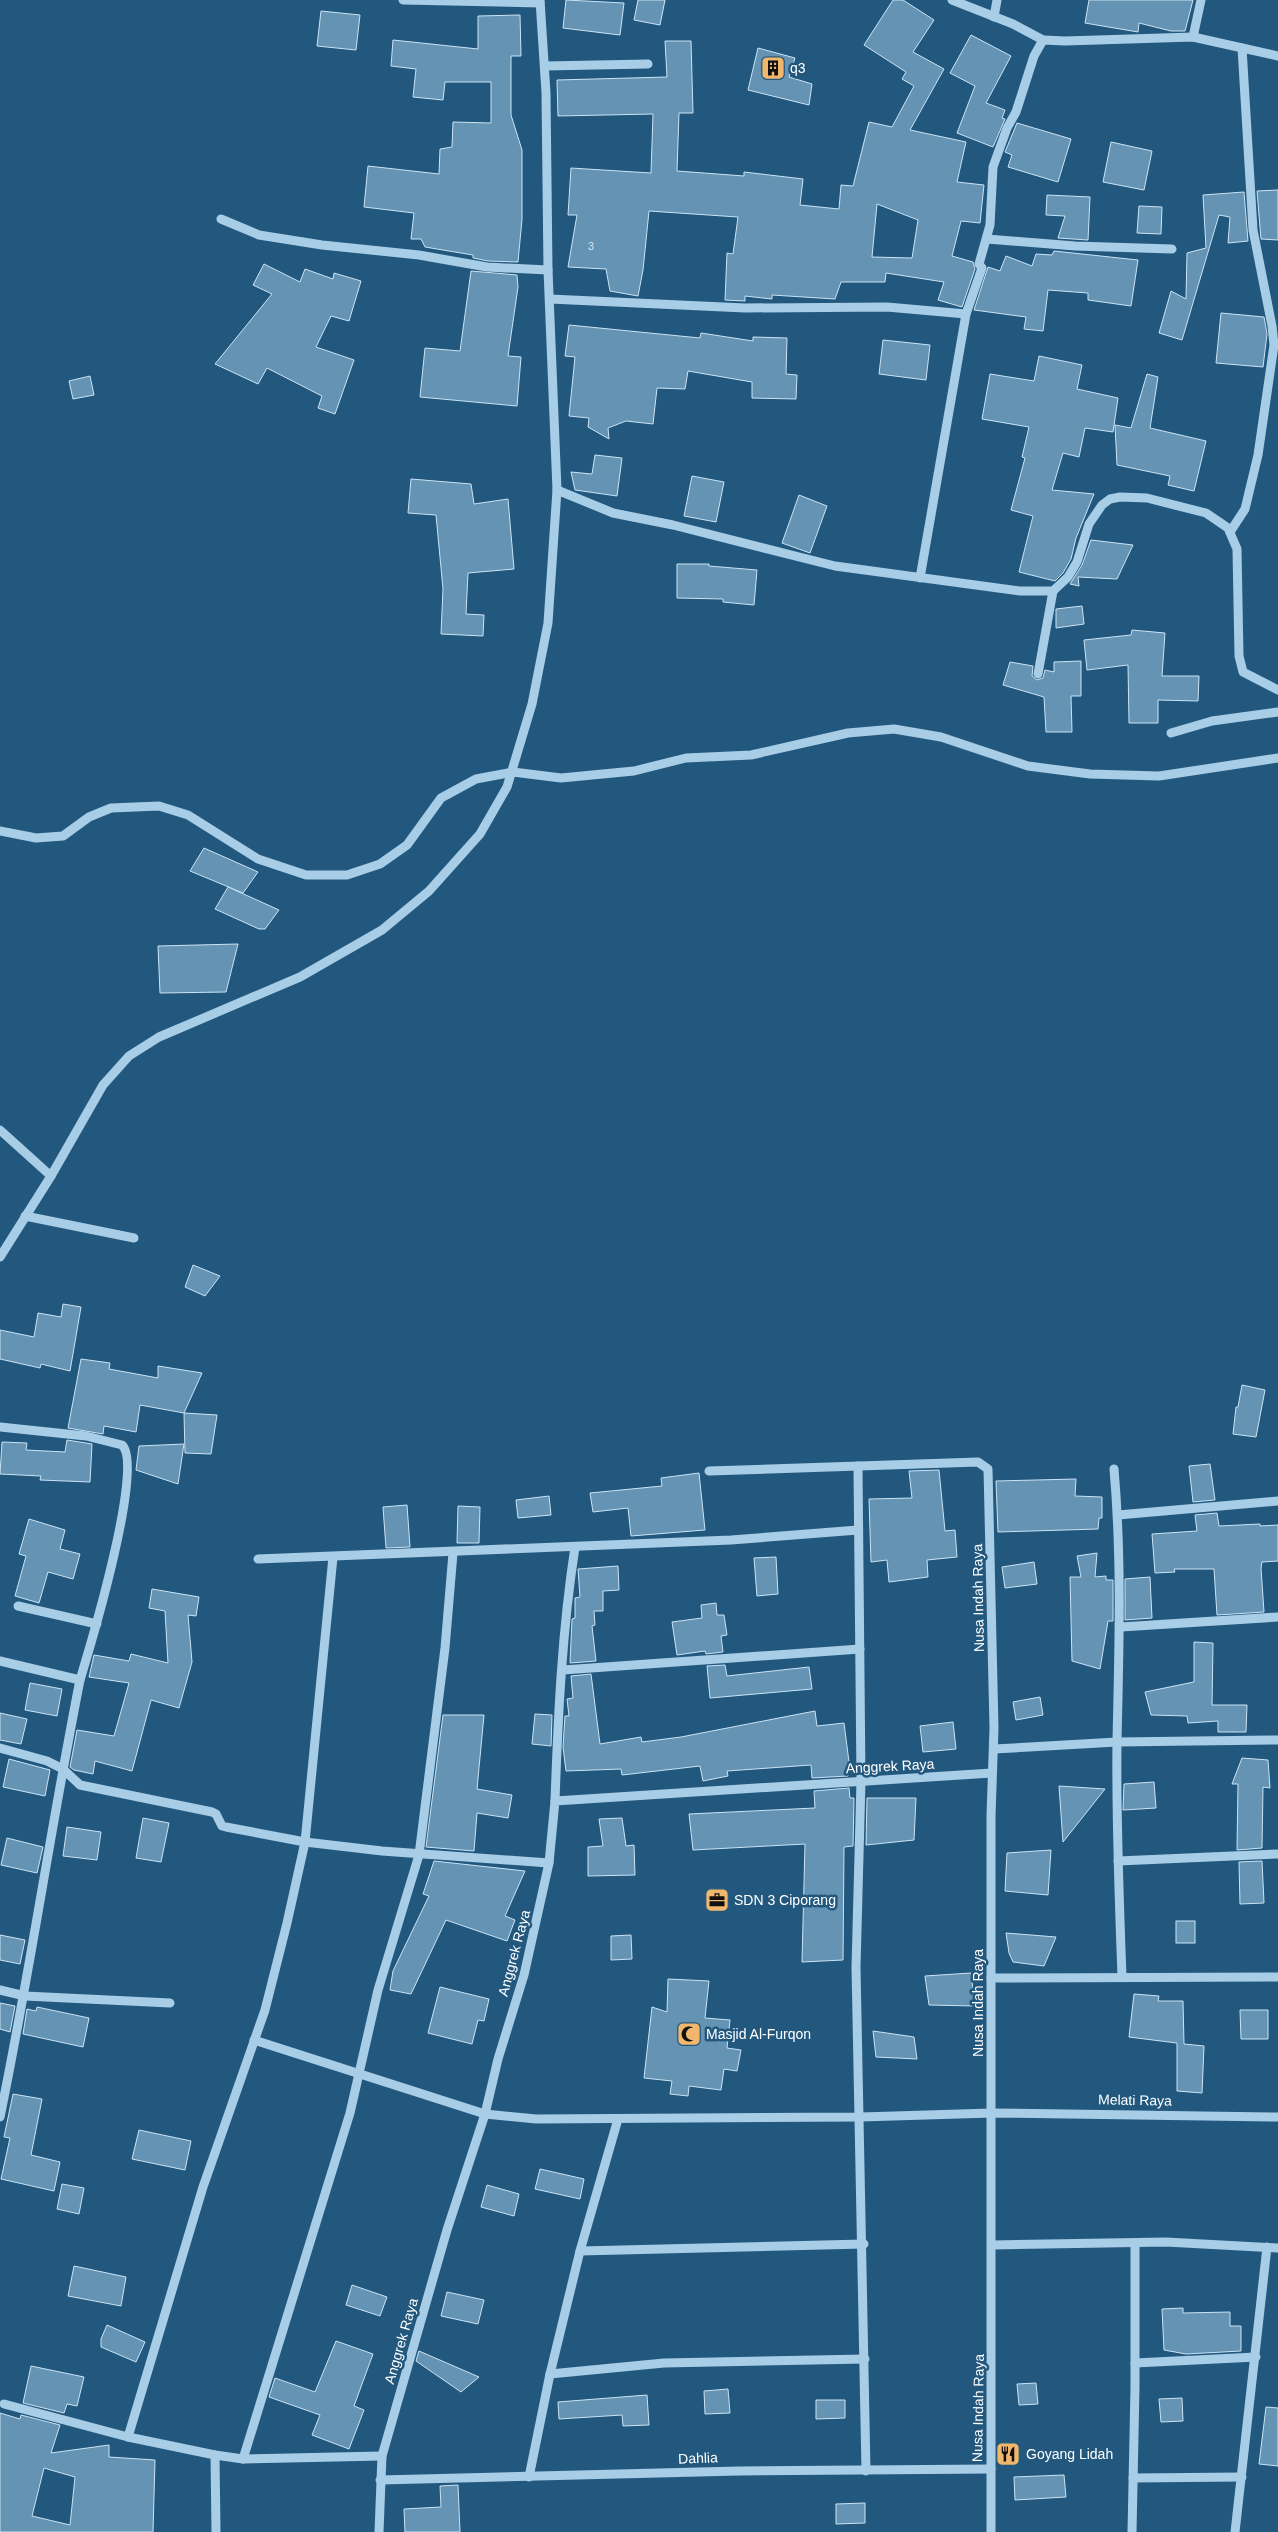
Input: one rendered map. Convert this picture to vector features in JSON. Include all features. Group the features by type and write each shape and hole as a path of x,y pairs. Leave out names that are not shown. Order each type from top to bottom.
{"street":[{"path":"0,1257 51,1176 102,1085 129,1056 159,1038 300,977 382,930 429,891 480,834 507,788 513,772 532,704 548,623 558,490 548,270 544,66 540,1 403,0"},
{"path":"952,0 1044,40 1193,38 1278,56"},
{"path":"994,17 997,0"},
{"path":"1193,38 1200,0"},
{"path":"920,578 966,314 982,268 979,264 987,239 994,167 1006,128 1016,112 1034,56 1044,40"},
{"path":"1230,532 1244,510 1258,455 1274,344 1253,230 1242,48"},
{"path":"544,66 648,64"},
{"path":"221,220 259,235 322,246 420,256 487,267 548,270"},
{"path":"987,239 1075,246 1172,248"},
{"path":"550,299 745,308 887,307 966,314"},
{"path":"558,490 613,513 673,525 835,566 1020,591 1053,591"},
{"path":"1038,674 1053,591 1068,577 1077,562 1089,524 1102,505 1110,499 1120,497 1147,498 1206,513 1228,528 1237,549 1241,666 1243,672 1249,677 1278,690"},
{"path":"1172,733 1212,721 1278,712"},
{"path":"0,831 36,838 63,836 89,817 111,808 159,806 188,815 258,859 306,875 347,876 380,864 407,845 441,798 476,779 513,772 561,778 634,771 686,758 751,755 848,733 894,729 941,737 1028,766 1090,774 1158,776 1278,758"},
{"path":"0,1130 51,1176"},
{"path":"25,1216 134,1238"},
{"path":"0,1427 86,1436 122,1445 125,1448 126,1491 112,1564 80,1680 62,1769 25,1996 0,2117"},
{"name":"Nusa Indah Raya","path":"858,1466 978,1462 986,1466 988,1474 994,1749 992,1773 991,1978 993,2246 991,2532"},
{"path":"709,1471 858,1466 861,1782 856,1958 864,2244 866,2471"},
{"path":"1114,1469 1118,1515 1121,1627 1118,1742 1118,1862 1122,1976"},
{"path":"1118,1515 1278,1501"},
{"path":"258,1559 333,1558 731,1540 858,1530"},
{"path":"555,1801 558,1723 568,1590 575,1547"},
{"path":"243,2459 265,2382 350,2113 357,2075 378,1990 419,1855 445,1648 453,1552"},
{"path":"128,2437 204,2188 265,2010 305,1842 333,1558"},
{"path":"18,1606 97,1624"},
{"path":"1121,1627 1278,1617"},
{"path":"563,1670 860,1650"},
{"path":"0,1661 80,1680"},
{"path":"994,1749 1118,1742 1278,1740"},
{"path":"0,1748 47,1762 62,1769 80,1785 212,1812 216,1814 222,1826 305,1842 419,1855 549,1863"},
{"name":"Anggrek Raya","path":"379,2532 382,2456 446,2230 485,2114 498,2059 524,1976 549,1863 555,1801 992,1773"},
{"path":"1118,1862 1278,1854"},
{"path":"991,1978 1122,1976 1278,1977"},
{"path":"0,1990 25,1996 170,2003"},
{"name":"Melati Raya","path":"254,2040 357,2075 485,2114 536,2119 861,2117 992,2113 1278,2116"},
{"path":"530,2476 550,2374 580,2251 618,2119"},
{"path":"993,2246 1135,2243 1278,2248"},
{"path":"1132,2532 1135,2243"},
{"path":"580,2251 864,2244"},
{"path":"1235,2532 1267,2247"},
{"path":"1135,2363 1256,2357"},
{"path":"550,2374 664,2363 865,2359"},
{"path":"4,2404 128,2437 243,2459 382,2456"},
{"path":"215,2455 216,2532"},
{"name":"Dahlia","path":"380,2480 739,2471 991,2469"},
{"path":"1133,2478 1242,2477"}],"building":[{"path":"566,0 624,3 620,35 563,28"},
{"path":"638,0 665,0 660,25 634,20"},
{"path":"893,0 903,0 934,20 913,52 944,69 910,130 966,142 957,182 984,185 980,223 961,221 952,256 973,262 975,269 962,307 938,300 944,282 886,273 885,282 841,282 835,299 772,295 772,299 745,296 745,301 725,300 727,253 733,254 738,217 649,211 643,270 638,296 610,291 606,269 568,267 577,215 568,215 571,168 651,173 653,114 558,116 557,80 667,77 665,41 691,41 693,113 679,113 677,171 744,176 744,172 803,179 800,205 839,209 841,185 853,186 869,122 892,127 914,86 902,79 906,72 864,45","holes":["877,204 918,220 912,258 872,257"]},
{"path":"1089,0 1193,0 1185,31 1171,31 1139,23 1138,32 1085,23"},
{"path":"321,11 360,15 356,50 317,46"},
{"path":"520,15 521,56 511,56 511,115 522,150 522,219 518,262 488,261 473,258 473,255 425,247 421,239 411,239 414,213 364,207 368,166 439,174 440,149 452,147 453,122 491,123 491,82 445,82 443,100 413,97 416,69 391,66 393,40 478,49 478,16"},
{"path":"971,35 1011,56 986,103 1005,110 1002,118 1005,119 993,147 957,133 975,86 950,73"},
{"name":"q3","path":"758,48 795,58 789,77 812,84 809,105 748,90"},
{"path":"1017,123 1071,139 1058,182 1008,167 1012,155 1005,152"},
{"path":"1111,142 1152,151 1144,190 1103,182"},
{"path":"1278,190 1278,240 1261,239 1257,191"},
{"path":"1244,192 1248,241 1228,243 1230,217 1219,215 1182,340 1159,333 1171,291 1186,299 1187,253 1206,248 1203,195"},
{"path":"1047,195 1090,197 1088,240 1058,238 1065,216 1046,215"},
{"path":"1139,206 1162,207 1161,234 1137,233"},
{"path":"1054,251 1138,260 1131,306 1088,300 1088,293 1048,290 1043,331 1024,329 1026,317 974,310 988,267 1000,271 1006,256 1032,266 1036,254 1052,255"},
{"path":"264,264 300,282 305,269 333,279 334,273 361,281 349,321 331,316 316,347 354,360 335,414 318,408 322,396 267,368 258,384 215,364 272,294 253,285"},
{"path":"471,271 517,275 518,287 508,356 521,357 517,406 420,397 425,348 460,351"},
{"path":"1221,313 1264,317 1267,334 1263,367 1216,363"},
{"path":"569,325 700,338 701,333 753,341 753,337 787,338 786,374 797,375 796,399 752,398 752,382 688,371 685,389 657,388 653,424 626,421 608,428 609,439 588,427 589,418 569,416 575,357 565,356"},
{"path":"883,340 930,345 926,380 879,374"},
{"path":"1039,356 1082,365 1077,389 1118,398 1113,432 1085,428 1079,457 1063,453 1052,490 1094,494 1076,538 1071,559 1063,573 1055,581 1019,572 1033,516 1011,510 1025,458 1022,457 1029,427 982,419 990,374 1034,381"},
{"path":"1147,374 1158,377 1150,428 1206,441 1194,491 1168,485 1170,476 1117,465 1115,425 1131,428"},
{"path":"90,376 94,395 73,399 69,381"},
{"path":"595,455 622,458 617,496 575,490 571,472 592,474"},
{"path":"692,476 724,482 716,522 684,516"},
{"path":"411,479 471,484 474,504 508,499 514,569 468,573 466,614 484,615 483,636 441,634 443,589 436,515 408,513"},
{"path":"799,495 827,506 810,553 782,543"},
{"path":"1091,540 1133,545 1117,579 1078,577 1079,586 1070,584 1082,565"},
{"path":"677,564 709,564 709,566 757,570 754,605 723,602 723,599 677,598"},
{"path":"1082,606 1084,624 1056,628 1056,609"},
{"path":"1132,630 1165,633 1162,676 1199,676 1198,701 1158,700 1158,723 1129,723 1128,665 1087,670 1084,640 1131,635"},
{"path":"1081,661 1081,696 1071,696 1072,732 1046,732 1044,697 1003,685 1010,662 1033,666 1032,676 1037,680 1043,678 1045,670 1054,672 1054,662"},
{"path":"204,848 258,872 243,893 190,871"},
{"path":"228,887 279,910 265,929 259,929 215,909"},
{"path":"238,944 226,992 160,993 158,946"},
{"path":"193,1265 220,1276 205,1296 185,1287"},
{"path":"63,1304 81,1307 70,1371 41,1364 40,1368 0,1359 0,1330 34,1337 38,1313 61,1317"},
{"path":"81,1359 110,1363 109,1369 158,1378 158,1366 202,1373 184,1413 140,1405 136,1432 104,1426 103,1434 68,1428"},
{"path":"1242,1385 1265,1390 1256,1437 1233,1434 1236,1407 1238,1407"},
{"path":"184,1413 217,1415 211,1454 185,1453"},
{"path":"67,1440 92,1444 90,1482 40,1480 41,1476 0,1474 2,1442 27,1443 26,1450 65,1452"},
{"path":"184,1444 178,1484 136,1470 139,1446"},
{"path":"1210,1464 1215,1500 1193,1502 1189,1466"},
{"path":"939,1470 945,1531 955,1530 957,1557 927,1560 928,1577 889,1582 887,1560 871,1562 869,1499 912,1498 909,1471"},
{"path":"699,1473 705,1530 631,1536 628,1508 593,1512 590,1493 662,1486 661,1478"},
{"path":"1076,1479 1075,1496 1102,1497 1102,1518 1099,1518 1098,1529 998,1532 996,1481"},
{"path":"549,1496 551,1515 518,1518 516,1500"},
{"path":"407,1505 410,1547 386,1548 383,1507"},
{"path":"458,1506 480,1507 479,1543 457,1543"},
{"path":"1217,1513 1219,1526 1278,1525 1278,1561 1262,1562 1261,1568 1264,1612 1217,1615 1214,1569 1174,1569 1175,1572 1155,1573 1152,1534 1197,1531 1195,1515"},
{"path":"29,1519 65,1530 60,1549 80,1554 73,1579 48,1572 39,1603 15,1596 26,1556 19,1554"},
{"path":"1097,1553 1095,1577 1106,1576 1106,1580 1113,1580 1113,1621 1108,1621 1100,1669 1072,1661 1070,1577 1081,1577 1077,1556"},
{"path":"776,1557 778,1594 757,1596 754,1558"},
{"path":"1034,1562 1037,1584 1005,1588 1002,1567"},
{"path":"618,1566 619,1590 603,1591 603,1611 594,1611 595,1625 592,1626 596,1661 570,1663 572,1619 575,1618 575,1598 580,1597 578,1569"},
{"path":"1150,1577 1152,1618 1125,1620 1125,1579"},
{"path":"152,1589 199,1597 196,1616 188,1615 192,1662 179,1708 151,1700 132,1771 95,1761 93,1774 74,1770 70,1767 77,1730 114,1736 129,1683 89,1677 94,1655 129,1661 131,1654 168,1663 165,1611 149,1608"},
{"path":"716,1603 717,1615 724,1615 727,1635 721,1636 723,1652 706,1654 705,1651 677,1655 672,1622 702,1618 701,1605"},
{"path":"1194,1642 1213,1643 1212,1705 1247,1705 1246,1732 1218,1732 1218,1721 1188,1723 1187,1716 1151,1715 1145,1692 1194,1682"},
{"path":"725,1665 727,1676 809,1667 812,1689 710,1698 707,1666"},
{"path":"591,1674 600,1744 641,1737 642,1742 681,1737 815,1711 817,1726 844,1723 849,1762 847,1763 848,1776 812,1778 811,1765 727,1771 728,1776 703,1781 700,1766 622,1775 621,1769 566,1771 563,1747 565,1716 569,1716 567,1699 573,1698 571,1676"},
{"path":"30,1683 62,1689 57,1716 25,1710"},
{"path":"1040,1697 1043,1715 1016,1720 1013,1702"},
{"path":"0,1713 27,1719 21,1744 0,1740"},
{"path":"535,1714 552,1715 551,1746 532,1744"},
{"path":"443,1715 484,1715 477,1789 512,1795 508,1818 477,1813 474,1851 426,1847"},
{"path":"953,1722 956,1749 923,1752 920,1726"},
{"path":"1242,1758 1268,1760 1270,1788 1263,1787 1262,1848 1237,1850 1238,1784 1232,1784"},
{"path":"9,1759 50,1770 45,1796 3,1787"},
{"path":"1154,1782 1156,1808 1123,1810 1124,1784"},
{"path":"1059,1786 1105,1789 1063,1842"},
{"path":"849,1788 850,1798 854,1798 853,1846 844,1847 843,1960 802,1962 805,1844 693,1850 689,1814 815,1808 814,1791"},
{"path":"867,1798 916,1798 914,1840 866,1845"},
{"path":"143,1818 169,1823 161,1862 136,1858"},
{"path":"622,1818 626,1846 634,1845 635,1875 588,1876 588,1847 603,1846 599,1819"},
{"path":"67,1827 101,1832 97,1860 63,1856"},
{"path":"7,1838 43,1847 37,1873 1,1865"},
{"path":"1051,1850 1048,1895 1005,1891 1007,1853"},
{"path":"434,1861 525,1871 505,1916 515,1920 507,1941 446,1920 411,1994 390,1990 393,1971 429,1896 423,1894"},
{"path":"1262,1861 1264,1903 1240,1904 1239,1862"},
{"path":"1176,1921 1195,1921 1195,1943 1176,1943"},
{"path":"1006,1933 1056,1937 1044,1966 1013,1962 1009,1953"},
{"path":"0,1935 25,1940 20,1964 0,1960"},
{"path":"631,1935 632,1959 611,1960 611,1936"},
{"path":"971,1973 975,2006 929,2005 925,1976"},
{"name":"Masjid Al-Furqon","path":"668,1979 709,1981 705,2018 730,2020 727,2048 741,2050 737,2071 724,2069 721,2090 689,2086 688,2096 670,2094 672,2081 644,2078 652,2007 667,2012"},
{"path":"440,1987 489,1999 484,2021 478,2020 472,2044 428,2033"},
{"path":"1134,1994 1159,1996 1158,2001 1183,2001 1184,2044 1204,2046 1202,2093 1177,2091 1177,2043 1129,2037"},
{"path":"0,2003 15,2006 10,2032 0,2029"},
{"path":"37,2007 89,2018 83,2047 23,2034 27,2009 36,2011"},
{"path":"1240,2010 1268,2010 1268,2039 1241,2039"},
{"path":"873,2031 914,2037 917,2059 876,2057"},
{"path":"13,2094 42,2099 31,2155 60,2162 54,2191 1,2179 10,2138 4,2137"},
{"path":"139,2130 191,2141 185,2170 132,2159"},
{"path":"540,2169 584,2179 580,2199 535,2189"},
{"path":"62,2184 84,2188 79,2214 57,2209"},
{"path":"487,2185 519,2194 514,2216 481,2207"},
{"path":"74,2266 126,2277 121,2306 68,2296"},
{"path":"352,2285 387,2297 380,2316 346,2305"},
{"path":"447,2292 484,2300 478,2324 441,2316"},
{"path":"1183,2308 1183,2313 1230,2312 1230,2326 1241,2326 1241,2351 1186,2354 1164,2350 1162,2309"},
{"path":"107,2325 145,2342 136,2362 101,2347 101,2339"},
{"path":"336,2341 373,2354 354,2406 364,2410 349,2449 312,2435 320,2415 269,2397 275,2378 315,2392"},
{"path":"419,2351 479,2377 461,2392 416,2361"},
{"path":"31,2366 84,2377 77,2406 67,2404 64,2413 23,2403"},
{"path":"1036,2383 1038,2404 1019,2405 1017,2384"},
{"path":"728,2389 730,2413 705,2414 704,2391"},
{"path":"647,2395 649,2425 623,2426 622,2415 559,2419 558,2402"},
{"path":"1182,2398 1183,2421 1161,2422 1159,2399"},
{"path":"816,2400 845,2400 845,2418 816,2419"},
{"path":"1266,2407 1278,2408 1278,2466 1259,2464"},
{"path":"0,2413 20,2419 21,2415 60,2425 51,2453 109,2445 109,2457 155,2460 153,2532 0,2532","holes":["44,2468 75,2477 70,2525 32,2516"]},
{"path":"1064,2475 1066,2497 1015,2500 1014,2477"},
{"path":"458,2485 460,2532 405,2532 404,2509 441,2507 440,2486"},
{"path":"865,2503 865,2523 836,2524 836,2504"}],"place":[{"name":"q3","path":"773,68"},
{"name":"SDN 3 Ciporang","path":"717,1900"},
{"name":"Masjid Al-Furqon","path":"689,2034"},
{"name":"Goyang Lidah","path":"1008,2454"}]}
